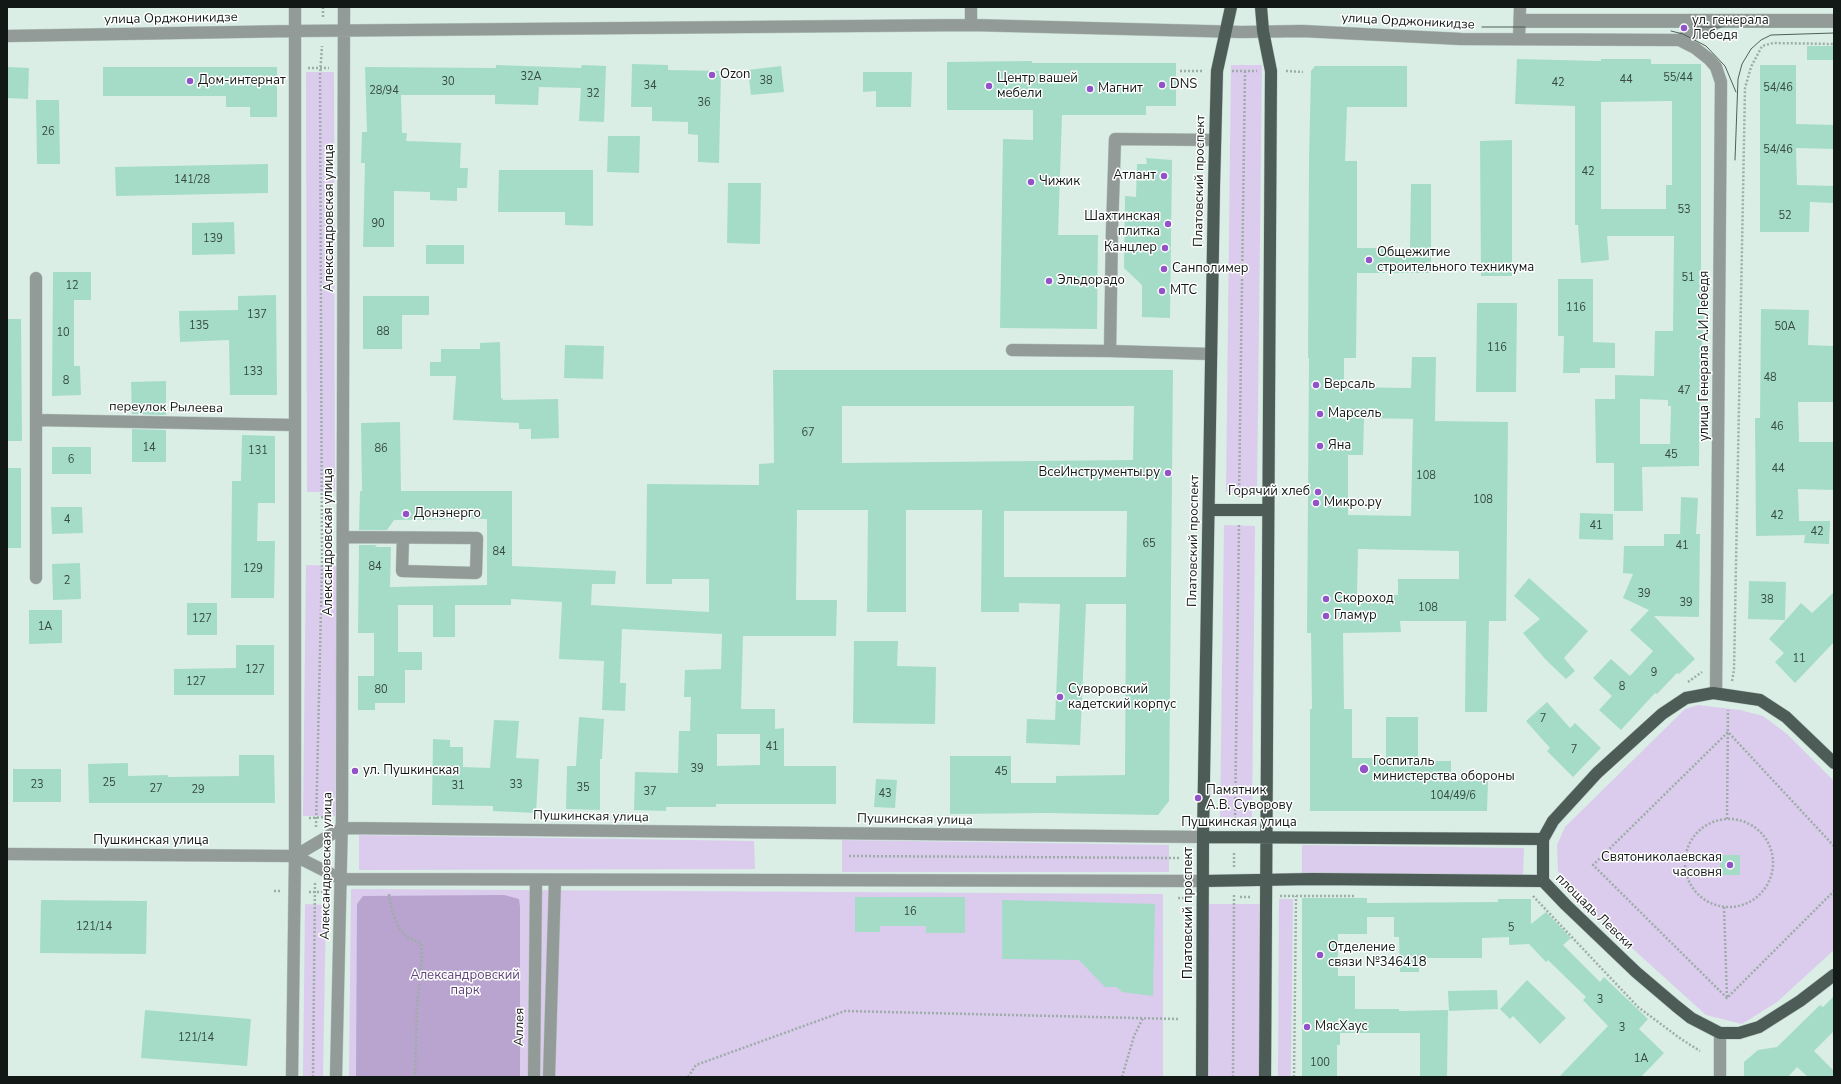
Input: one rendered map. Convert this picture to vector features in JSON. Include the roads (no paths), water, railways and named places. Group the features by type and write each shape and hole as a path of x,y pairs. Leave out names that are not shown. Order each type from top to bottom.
{"main road":[{"name":"Платовский проспект","path":"1202,1077 1203,881 1215,140 1217,71 1227,31 1231,7"},
{"path":"1261,7 1263,31 1271,71 1265,1077"},
{"path":"1209,510 1268,510"},
{"name":"площадь Левски","path":"1834,763 1786,717 1760,700 1716,693 1686,698 1662,714 1579,792 1553,821 1543,839 1543,881 1636,972 1691,1018 1720,1033 1739,1033 1760,1027 1800,1001 1834,975"},
{"name":"Пушкинская улица","path":"1204,837 1543,839"},
{"name":"Пушкинская улица","path":"1203,881 1266,879 1543,881"}],"street":[{"path":"292,1077 295,856 295,7"},
{"name":"Александровская улица","path":"336,1077 342,828 344,7"},
{"path":"971,7 971,26"},
{"path":"1518,39 1520,7"},
{"name":"улица Орджоникидзе","path":"1520,20 1834,20"},
{"name":"улица Орджоникидзе","path":"7,36 294,31 344,32 971,26 1302,31 1460,39 1679,40 1723,20"},
{"name":"улица Генерала А.И.Лебедя","path":"1679,40 1695,48 1708,59 1716,67 1721,82 1716,693"},
{"path":"1110,351 1115,139 1215,140"},
{"path":"36,278 36,578"},
{"path":"1012,350 1211,354"},
{"name":"переулок Рылеева","path":"36,420 294,425"},
{"path":"343,538 403,538 477,538 476,573 402,571 403,538"},
{"path":"295,856 342,828"},
{"name":"Пушкинская улица","path":"342,828 1204,837"},
{"name":"Пушкинская улица","path":"7,854 295,856 341,879 536,881 1203,881"},
{"path":"549,1077 555,880"},
{"name":"Аллея","path":"534,1077 536,881"},
{"path":"1720,1033 1720,1077"}],"tram line":[{"path":"1482,27 1834,27"},
{"path":"1671,31 1683,34 1706,46 1725,66 1736,92"},
{"path":"1735,160 1738,79 1742,64 1751,49 1761,40 1771,35 1834,33"}],"place":[{"name":"ул. генерала Лебедя","path":"1684,28"},
{"name":"Ozon","path":"712,75"},
{"name":"Дом-интернат","path":"190,81"},
{"name":"DNS","path":"1162,85"},
{"name":"Центр вашей мебели","path":"989,86"},
{"name":"Магнит","path":"1090,89"},
{"name":"Атлант","path":"1164,176"},
{"name":"Чижик","path":"1031,182"},
{"name":"Шахтинская плитка","path":"1168,224"},
{"name":"Канцлер","path":"1165,248"},
{"name":"Общежитие строительного техникума","path":"1369,260"},
{"name":"Санполимер","path":"1164,269"},
{"name":"Эльдорадо","path":"1049,281"},
{"name":"МТС","path":"1162,291"},
{"name":"Версаль","path":"1316,385"},
{"name":"Марсель","path":"1320,414"},
{"name":"Яна","path":"1320,446"},
{"name":"ВсеИнструменты.ру","path":"1168,473"},
{"name":"Горячий хлеб","path":"1318,492"},
{"name":"Микро.ру","path":"1316,503"},
{"name":"Донэнерго","path":"406,514"},
{"name":"Скороход","path":"1326,599"},
{"name":"Гламур","path":"1326,616"},
{"name":"Суворовский кадетский корпус","path":"1060,697"},
{"name":"Госпиталь министерства обороны","path":"1364,769"},
{"name":"ул. Пушкинская","path":"355,771"},
{"name":"Памятник А.В. Суворову","path":"1198,798"},
{"name":"Святониколаевская часовня","path":"1730,865"},
{"name":"Отделение связи №346418","path":"1320,955"},
{"name":"МясХаус","path":"1307,1027"}],"park label":[{"name":"Александровский парк","path":"465,984"}]}
